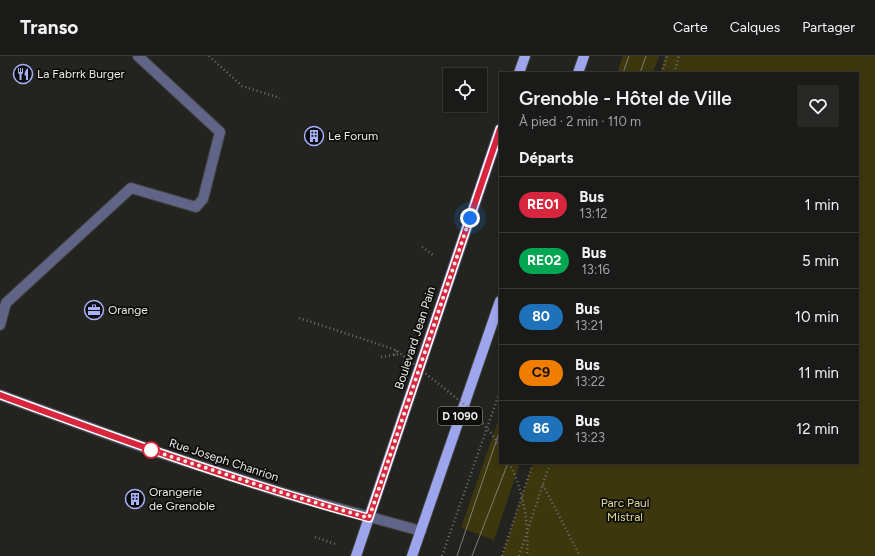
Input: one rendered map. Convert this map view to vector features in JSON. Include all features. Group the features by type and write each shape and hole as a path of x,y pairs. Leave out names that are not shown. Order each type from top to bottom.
{"main road":[{"path":"520,72 525,56"},
{"path":"578,72 584,56"},
{"name":"Boulevard Jean Pain","path":"356,556 499,133"},
{"name":"D 1090","path":"412,556 499,304"}],"street":[{"path":"0,325 6,303 131,188 196,206 203,199 220,132 138,56"},
{"name":"Rue Joseph Chanrion","path":"0,395 151,450 283,493 369,518 421,531"}],"path":[{"path":"209,56 242,86 280,98"},
{"path":"662,72 667,56"},
{"path":"674,72 679,56"},
{"path":"422,246 437,257"},
{"path":"298,318 396,350 470,409 488,429 499,446"},
{"path":"394,355 396,350"},
{"path":"381,357 405,354"},
{"path":"442,556 499,394"},
{"path":"509,464 519,486 523,504 526,521 527,556"},
{"path":"502,556 533,464"},
{"path":"519,556 550,464"},
{"path":"543,484 580,556"}],"green space":[{"path":"623,56 659,56 653,72 617,72"},
{"name":"Parc Paul Mistral","path":"665,56 875,56 875,556 502,556 533,464 859,464 859,72 660,72"},
{"path":"499,418 499,464 520,464 494,540 461,528"}],"tram line":[{"path":"623,72 629,56"},
{"path":"640,72 646,56"},
{"path":"457,556 499,433"},
{"path":"472,556 508,464"}],"bus line":[{"name":"RE01","path":"0,395 151,450 283,493 369,518 499,132"}],"place":[{"name":"La Fabrrk Burger","path":"23,74"},
{"name":"Le Forum","path":"314,136"},
{"name":"Orange","path":"94,310"},
{"name":"Orangerie de Grenoble","path":"135,499"}],"route":[{"path":"151,450 283,493 369,518 470,218"}]}
